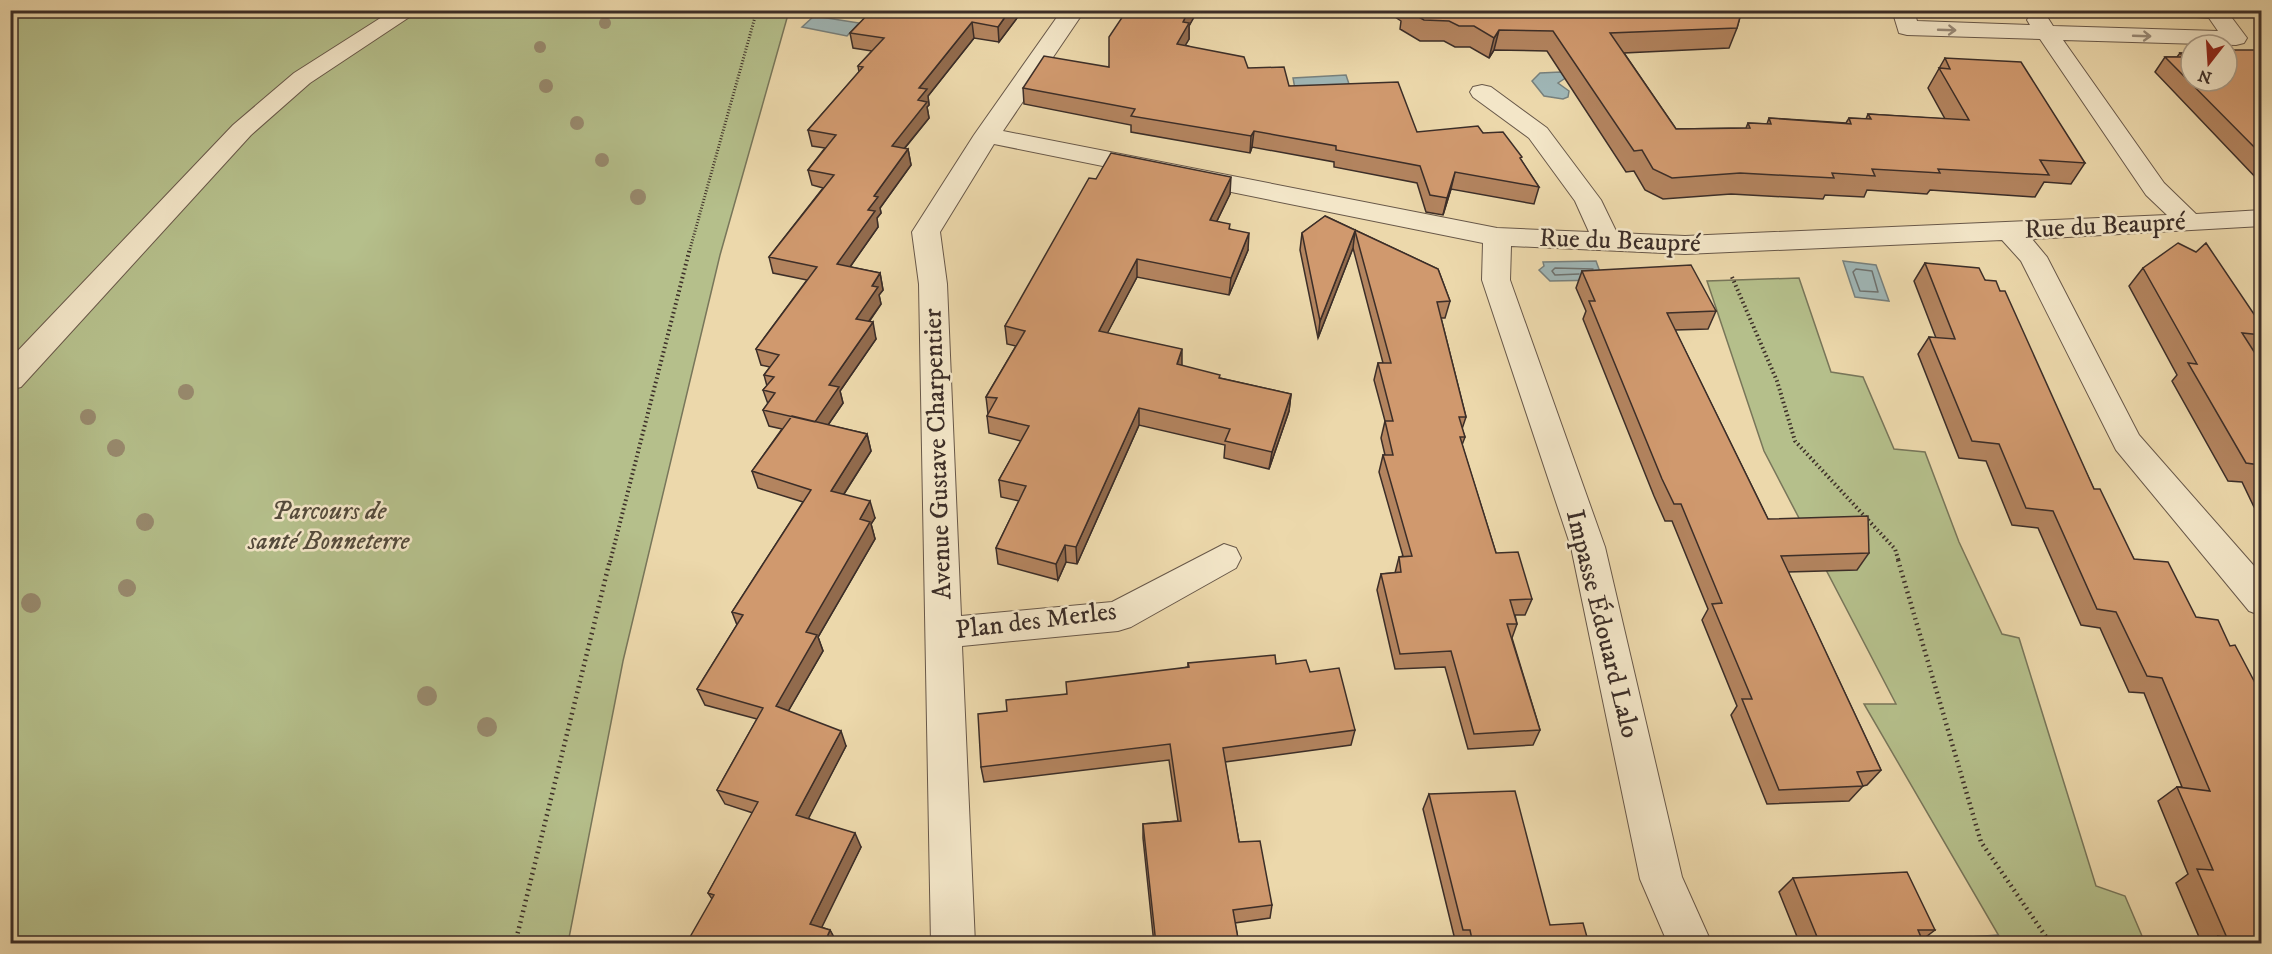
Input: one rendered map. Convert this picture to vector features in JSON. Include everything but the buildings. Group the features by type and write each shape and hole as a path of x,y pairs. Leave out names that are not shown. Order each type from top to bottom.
{"street":[{"path":"10,379 242,130 302,78 409,10"},
{"name":"Avenue Gustave Charpentier","path":"953,944 933,284 926,232 987,135 1074,10"},
{"path":"1903,10 1907,28 2236,38 2215,11 2180,10"},
{"path":"2032,10 2155,189 2189,222"},
{"path":"1482,92 1538,133 1588,200 1607,242"},
{"name":"Rue du Beaupré","path":"987,135 1497,237 1685,246 2262,218"},
{"path":"2009,231 2033,257 2127,442 2262,601"},
{"name":"Impasse Édouard Lalo","path":"1497,237 1496,280 1588,548 1661,879 1690,944"},
{"name":"Plan des Merles","path":"943,633 1118,616 1224,558"}],"path":[{"path":"515,944 667,330 757,10"},
{"path":"1717,244 1777,381 1794,441 1895,549 1981,842 2051,944"}],"green space":[{"name":"Parcours de santé Bonneterre","path":"10,11 789,11 720,255 623,661 568,943 11,943"},
{"path":"1799,278 1831,372 1863,377 1894,449 1925,452 1959,542 2002,634 2019,638 2096,886 2125,896 2145,943 2003,943 1864,704 1896,704 1764,451 1707,281"}],"water":[{"path":"814,16 859,23 847,36 802,27"},
{"path":"1561,72 1567,77 1558,83 1569,91 1568,97 1563,99 1544,96 1532,81 1540,73"},
{"path":"1346,75 1350,87 1295,89 1293,78"},
{"path":"1596,261 1603,280 1550,281 1539,270 1544,266 1543,262"},
{"path":"1843,261 1876,265 1889,301 1855,297"},
{"path":"1998,935 2002,943 1929,944 1927,940"}]}
